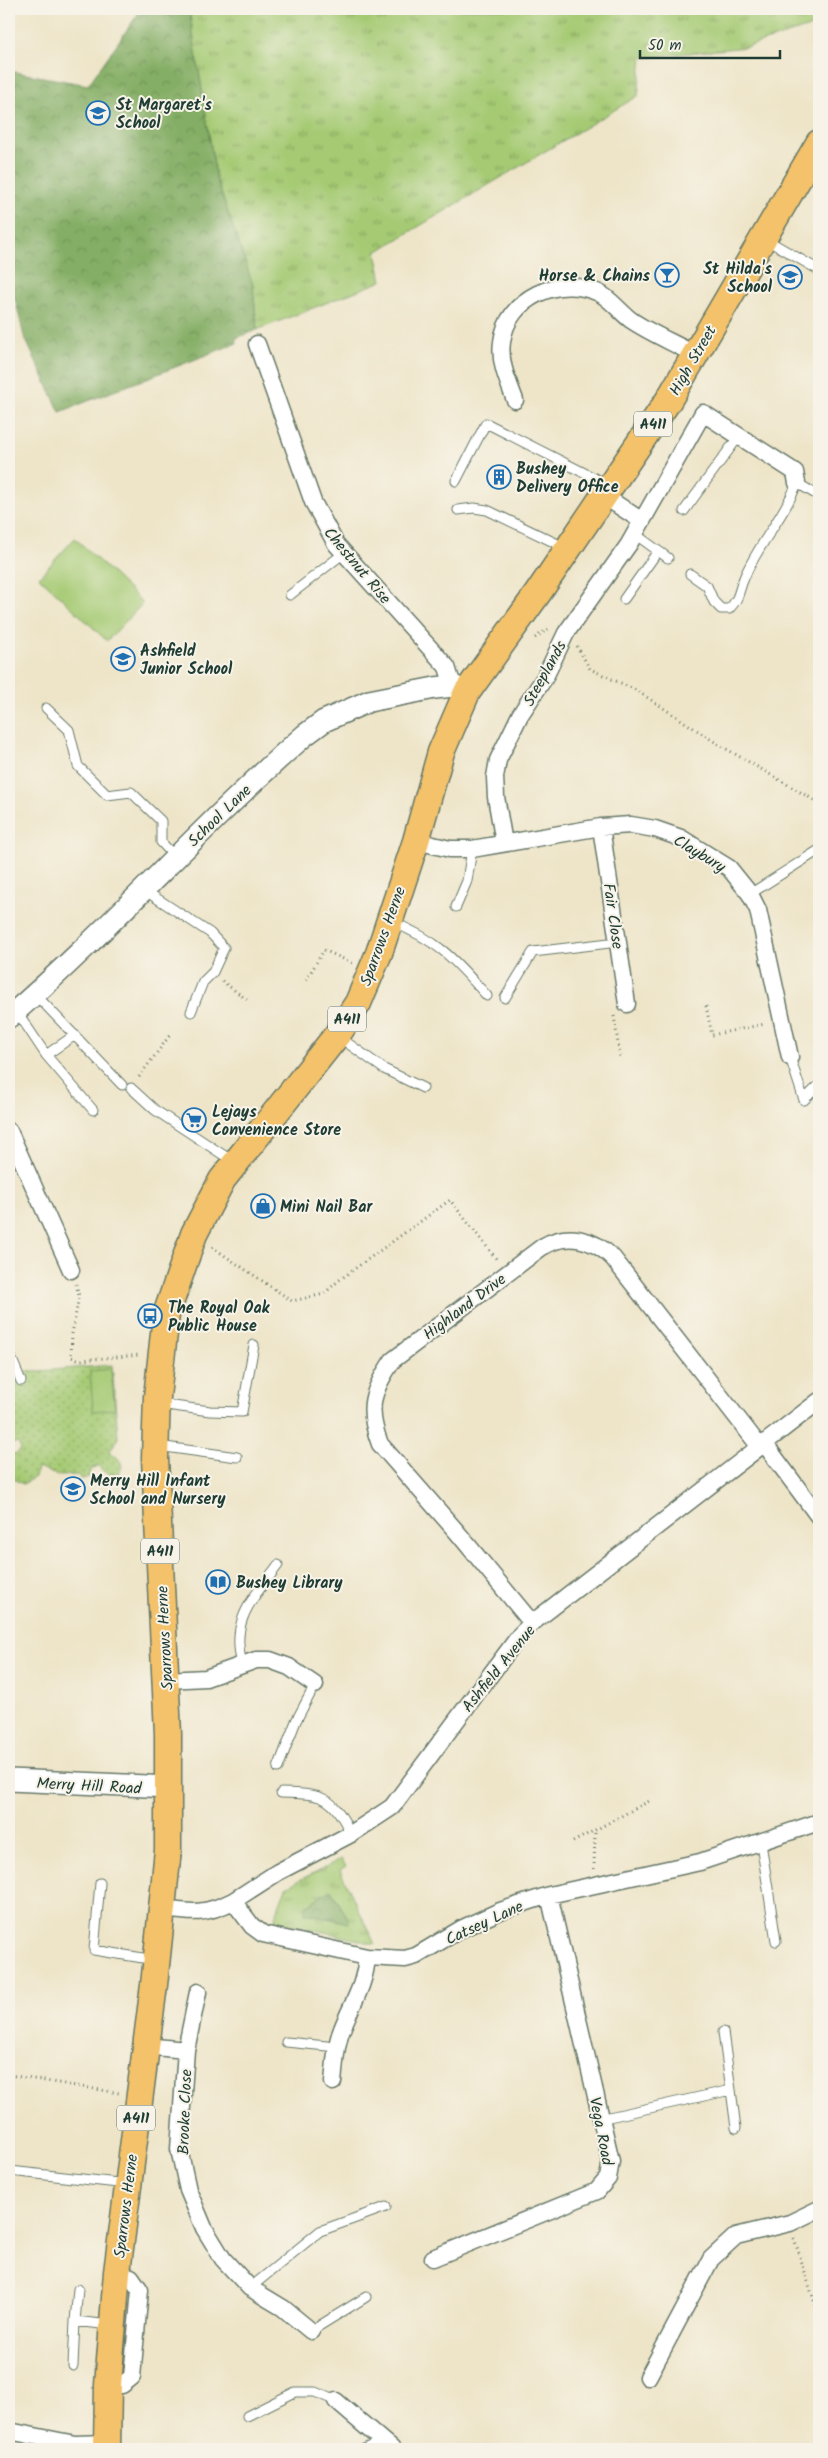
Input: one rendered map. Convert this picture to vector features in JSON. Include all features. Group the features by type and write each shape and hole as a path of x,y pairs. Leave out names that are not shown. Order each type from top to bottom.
{"main road":[{"name":"High Street","path":"460,689 568,548 668,401 819,143"},
{"name":"Sparrows Herne","path":"107,2446 108,2385 117,2272 138,2096 157,1960 168,1850 170,1787 156,1446 157,1404 166,1315 194,1234 222,1180 234,1162 282,1106 337,1035 358,1003 416,841 460,689"}],"street":[{"path":"515,400 501,359 504,331 510,316 521,304 548,289 577,286 599,293 631,320 694,354"},
{"name":"Chestnut Rise","path":"257,344 313,502 323,524 344,553 447,667 460,689"},
{"name":"Steeplands","path":"504,843 496,797 495,776 498,760 520,715 545,677 566,633 639,527 703,413 795,472 797,484"},
{"path":"607,491 639,527"},
{"name":"School Lane","path":"12,1014 285,752 324,721 369,701 410,692 460,689"},
{"name":"Claybury","path":"416,841 450,849 472,849 601,827 631,825 655,829 682,838 729,868 750,894 758,910 790,1057"},
{"name":"Fair Close","path":"601,827 627,1004"},
{"path":"9,1131 71,1270"},
{"name":"Highland Drive","path":"532,1623 457,1532 390,1459 380,1444 374,1429 371,1410 379,1381 393,1360 551,1241 565,1238 580,1238 604,1249 819,1517"},
{"name":"Ashfield Avenue","path":"233,1901 278,1872 351,1834 392,1807 520,1635 532,1623 819,1401"},
{"path":"166,1680 206,1678 256,1660 270,1660 289,1667 315,1685"},
{"name":"Merry Hill Road","path":"9,1780 170,1787"},
{"name":"Catsey Lane","path":"233,1901 252,1926 263,1934 367,1957 405,1959 416,1956 461,1929 500,1911 549,1894 700,1862 819,1822"},
{"name":"Vega Road","path":"433,2258 597,2191 608,2178 611,2162 549,1894"},
{"path":"163,1909 198,1913 218,1908 233,1901"},
{"path":"333,2082 341,2030 363,1984 367,1957"},
{"name":"Brooke Close","path":"198,1992 186,2050 179,2149 188,2190 204,2228 222,2259 250,2288 283,2308 311,2331"},
{"name":"Brooke Close","path":"145,2046 186,2050"},
{"path":"648,2377 711,2259 736,2236 790,2223 819,2209"},
{"path":"108,2385 122,2385 132,2377 140,2290 131,2277 117,2272"},
{"path":"336,2401 386,2445"},
{"path":"9,2431 61,2442 107,2446"}],"lane":[{"path":"763,238 819,270"},
{"path":"456,481 486,423 607,491"},
{"path":"684,511 739,436"},
{"path":"690,574 707,586 714,602 721,609 729,609 737,600 743,579 797,484 819,496"},
{"path":"458,510 474,508 488,510 568,548"},
{"path":"639,527 658,551 668,558"},
{"path":"624,599 658,551"},
{"path":"290,595 344,553"},
{"path":"46,708 69,730 78,766 107,795 131,792 161,821 161,842 175,857"},
{"path":"456,906 467,881 472,849"},
{"path":"750,894 819,850"},
{"path":"142,889 210,933 224,948 213,972 203,982 191,1012"},
{"path":"389,920 413,930 439,945 487,996"},
{"path":"505,998 533,952 618,942"},
{"path":"35,994 127,1087 155,1110 234,1162"},
{"path":"12,1014 93,1110"},
{"path":"46,1055 75,1035"},
{"path":"337,1035 384,1070 422,1088"},
{"path":"790,1057 804,1100 819,1084"},
{"path":"157,1404 210,1411 242,1412 254,1345"},
{"path":"9,1352 21,1381"},
{"path":"156,1446 237,1457"},
{"path":"242,1664 237,1646 238,1628 251,1602 278,1565"},
{"path":"278,1768 296,1721 315,1685"},
{"path":"281,1793 308,1794 333,1803 351,1834"},
{"path":"761,1843 769,1882 776,1941"},
{"path":"100,1883 94,1950 157,1960"},
{"path":"723,2032 736,2128"},
{"path":"286,2042 337,2047"},
{"path":"600,2119 731,2090"},
{"path":"9,2170 128,2184"},
{"path":"250,2288 320,2231 386,2207"},
{"path":"73,2366 78,2289"},
{"path":"311,2331 366,2297"},
{"path":"75,2321 112,2326"},
{"path":"247,2416 295,2392 315,2392 336,2401"},
{"path":"364,2449 386,2445"}],"path":[{"path":"528,642 555,625 577,645 590,668 636,690 718,744 818,801"},
{"path":"306,980 324,950 370,972"},
{"path":"213,972 250,1002"},
{"path":"620,1057 613,1014 618,1006 627,1004"},
{"path":"706,1006 712,1035 782,1021"},
{"path":"127,1087 170,1035"},
{"path":"194,1234 292,1301 324,1294 338,1281 450,1200 508,1273"},
{"path":"71,1270 79,1296 72,1334 71,1357 81,1360 136,1354 161,1356"},
{"path":"573,1842 651,1800"},
{"path":"593,1885 595,1830"},
{"path":"9,2075 138,2096"},
{"path":"790,2223 819,2316"}],"green space":[{"path":"137,9 189,9 216,178 253,285 257,330 236,338 237,343 60,412 24,336 9,273 9,71 88,85 138,14"},
{"path":"189,9 819,9 819,24 746,47 642,58 638,96 376,252 382,281 257,330 253,285 216,178"},
{"path":"75,538 143,603 107,641 39,577"},
{"path":"112,1365 118,1438 109,1452 117,1457 121,1463 122,1468 119,1472 110,1474 98,1465 90,1470 89,1477 82,1479 77,1475 60,1476 37,1468 35,1477 23,1484 9,1477 9,1453 17,1454 21,1449 18,1443 9,1444 9,1420 14,1419 11,1401 15,1373"},
{"path":"111,1369 115,1409 93,1411 90,1371"},
{"path":"341,1859 346,1866 340,1870 375,1944 276,1921 275,1917 286,1887"},
{"path":"331,1889 349,1923 305,1913 306,1906"}],"place":[{"name":"St Margaret's School","path":"98,113"},
{"name":"Horse & Chains","path":"667,275"},
{"name":"St Hilda's School","path":"790,277"},
{"name":"Bushey Delivery Office","path":"499,477"},
{"name":"Ashfield Junior School","path":"123,659"},
{"name":"Lejays Convenience Store","path":"194,1120"},
{"name":"Mini Nail Bar","path":"263,1206"},
{"name":"The Royal Oak Public House","path":"150,1316"},
{"name":"Merry Hill Infant School and Nursery","path":"73,1489"},
{"name":"Bushey Library","path":"218,1582"}]}
